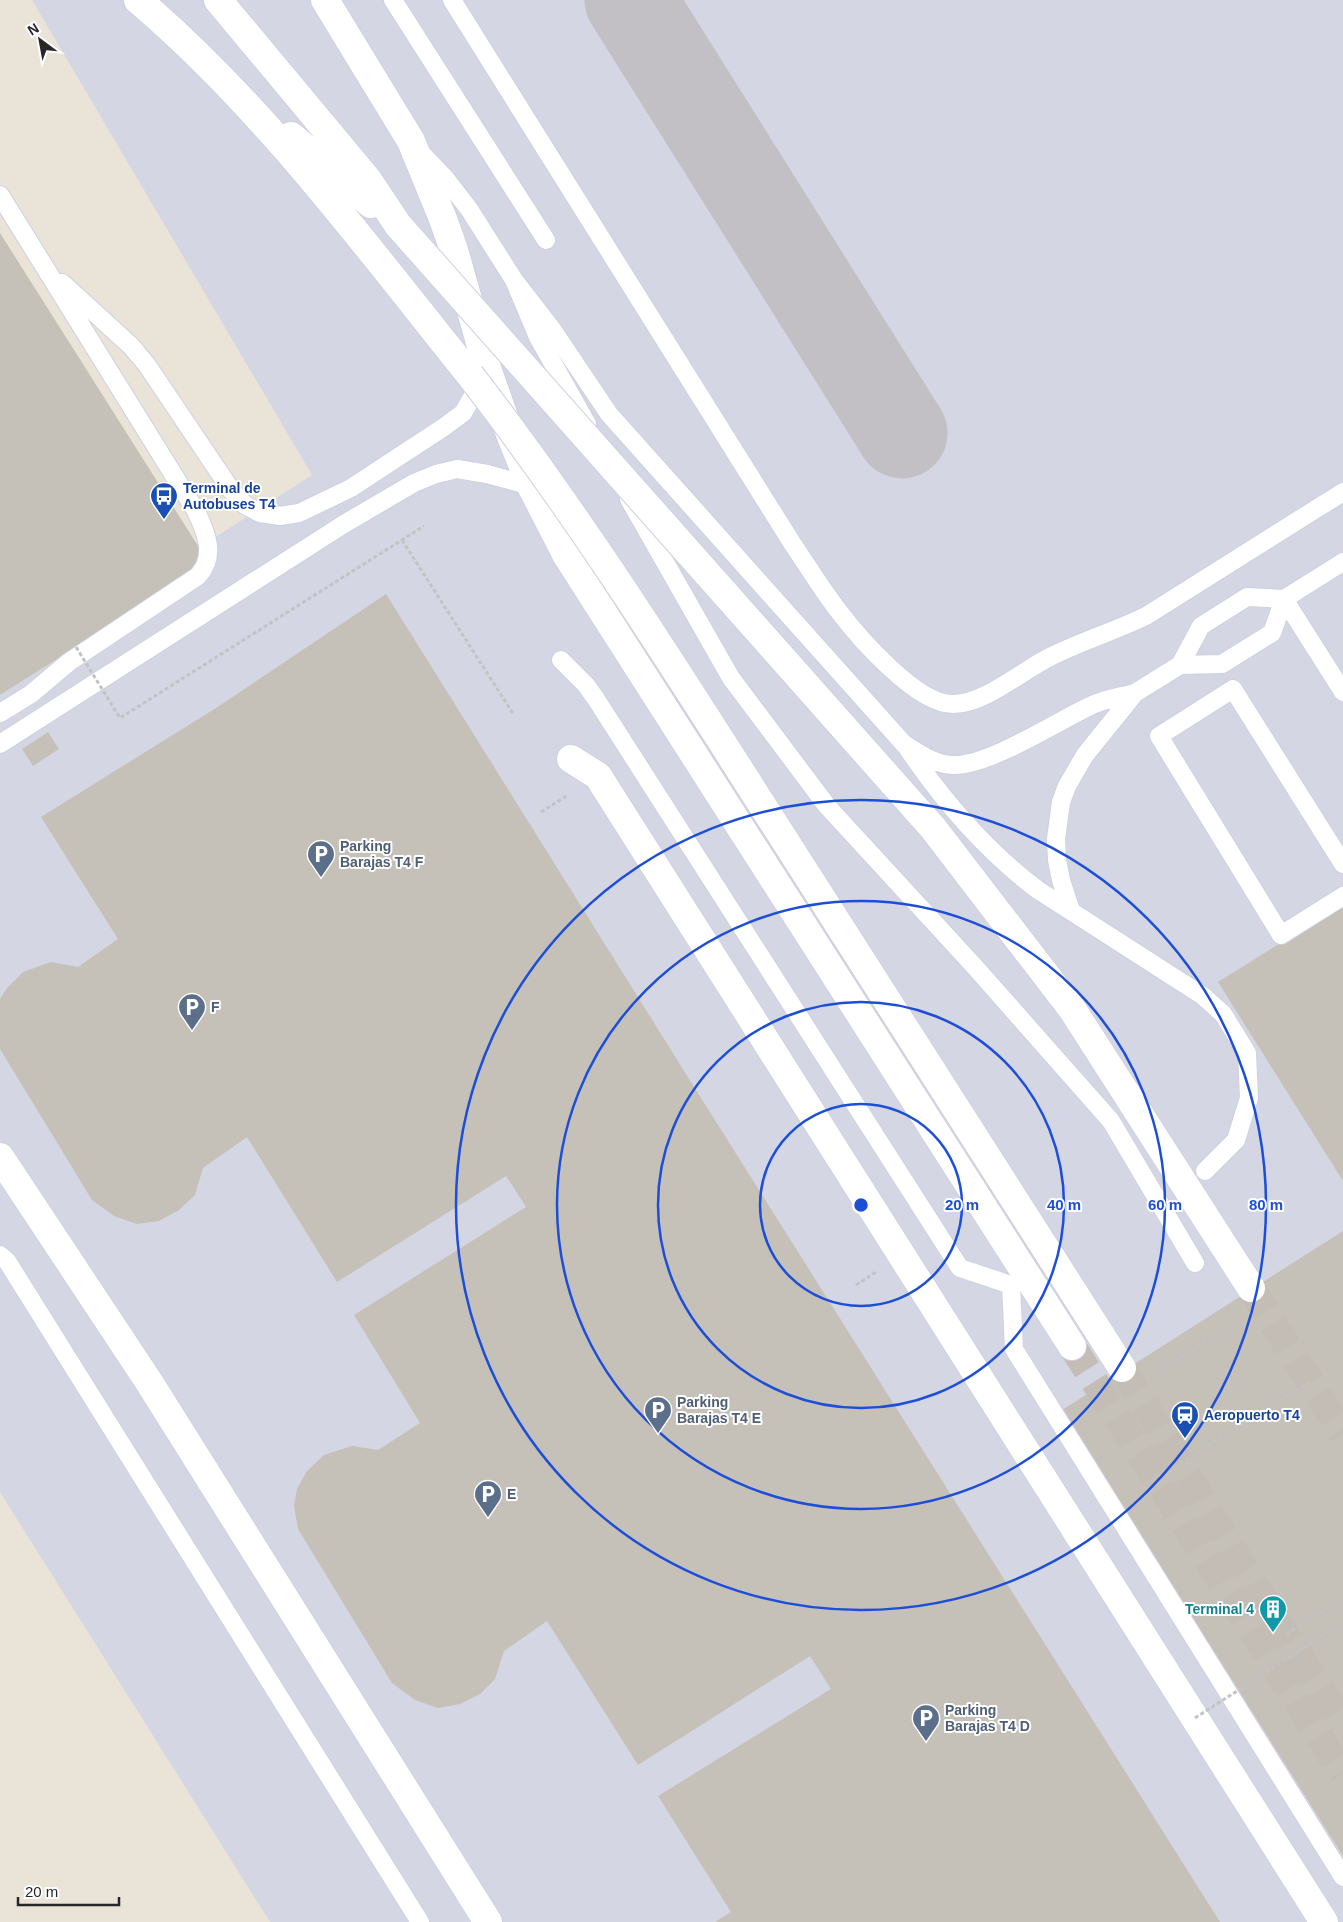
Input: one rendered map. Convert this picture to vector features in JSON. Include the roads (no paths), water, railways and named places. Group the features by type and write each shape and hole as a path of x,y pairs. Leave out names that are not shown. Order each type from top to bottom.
{"street":[{"path":"138,0 223,80 301,144 362,186"},
{"path":"218,0 362,186 933,828 1072,1009 1251,1288"},
{"path":"325,0 411,141 443,218 454,250 488,371 510,434 531,486 567,556 1072,1346"},
{"path":"223,80 340,214 493,405 565,503 650,630 1122,1368"},
{"path":"571,760 598,776 1324,1922"},
{"path":"0,1157 149,1382 488,1922"}],"lane":[{"path":"394,0 546,240"},
{"path":"452,0 792,543 835,607 888,666 925,696 940,703 967,702 984,695 1051,656 1120,629 1146,616 1343,492"},
{"path":"411,141 445,178 469,209 514,280 552,329 591,390 628,437 904,744 929,780 985,844 1019,875 1071,911 1203,996 1223,1014 1247,1053 1249,1098 1236,1140 1205,1171"},
{"path":"0,195 196,511 208,541 209,550 204,569 198,576 69,662 31,694 0,713"},
{"path":"47,270 131,346 161,384 232,490 245,505 260,513 280,516 299,513 351,488 463,413 488,371"},
{"path":"514,280 538,337 731,678 827,806 975,967 1111,1121 1195,1263"},
{"path":"0,744 344,524 414,483 436,474 457,469 487,474 531,486"},
{"path":"904,744 936,762 952,765 969,764 1006,749 1093,705 1135,693 1180,665 1201,626 1247,597 1284,599 1343,562"},
{"path":"1180,665 1222,664 1272,633 1284,599"},
{"path":"1284,599 1343,692"},
{"path":"561,660 586,685 596,699 960,1268 1011,1285 1014,1349 1343,1877"},
{"path":"1343,864 1233,689 1159,736 1281,935 1343,896"},
{"path":"1071,911 1057,860 1056,840 1061,802 1067,786 1085,755 1135,693"},
{"path":"0,1255 7,1260 420,1922"}],"tunnel":[{"path":"1251,1288 1343,1434"},
{"path":"1072,1346 1343,1774"},
{"path":"1122,1368 1266,1604 1343,1724"}],"place":[{"name":"Terminal de Autobuses T4","path":"164,520"},
{"name":"Parking Barajas T4 F","path":"321,878"},
{"name":"F","path":"192,1031"},
{"name":"Parking Barajas T4 E","path":"658,1434"},
{"name":"Aeropuerto T4","path":"1185,1439"},
{"name":"E","path":"488,1518"},
{"name":"Terminal 4","path":"1273,1633"},
{"name":"Parking Barajas T4 D","path":"926,1742"}]}
